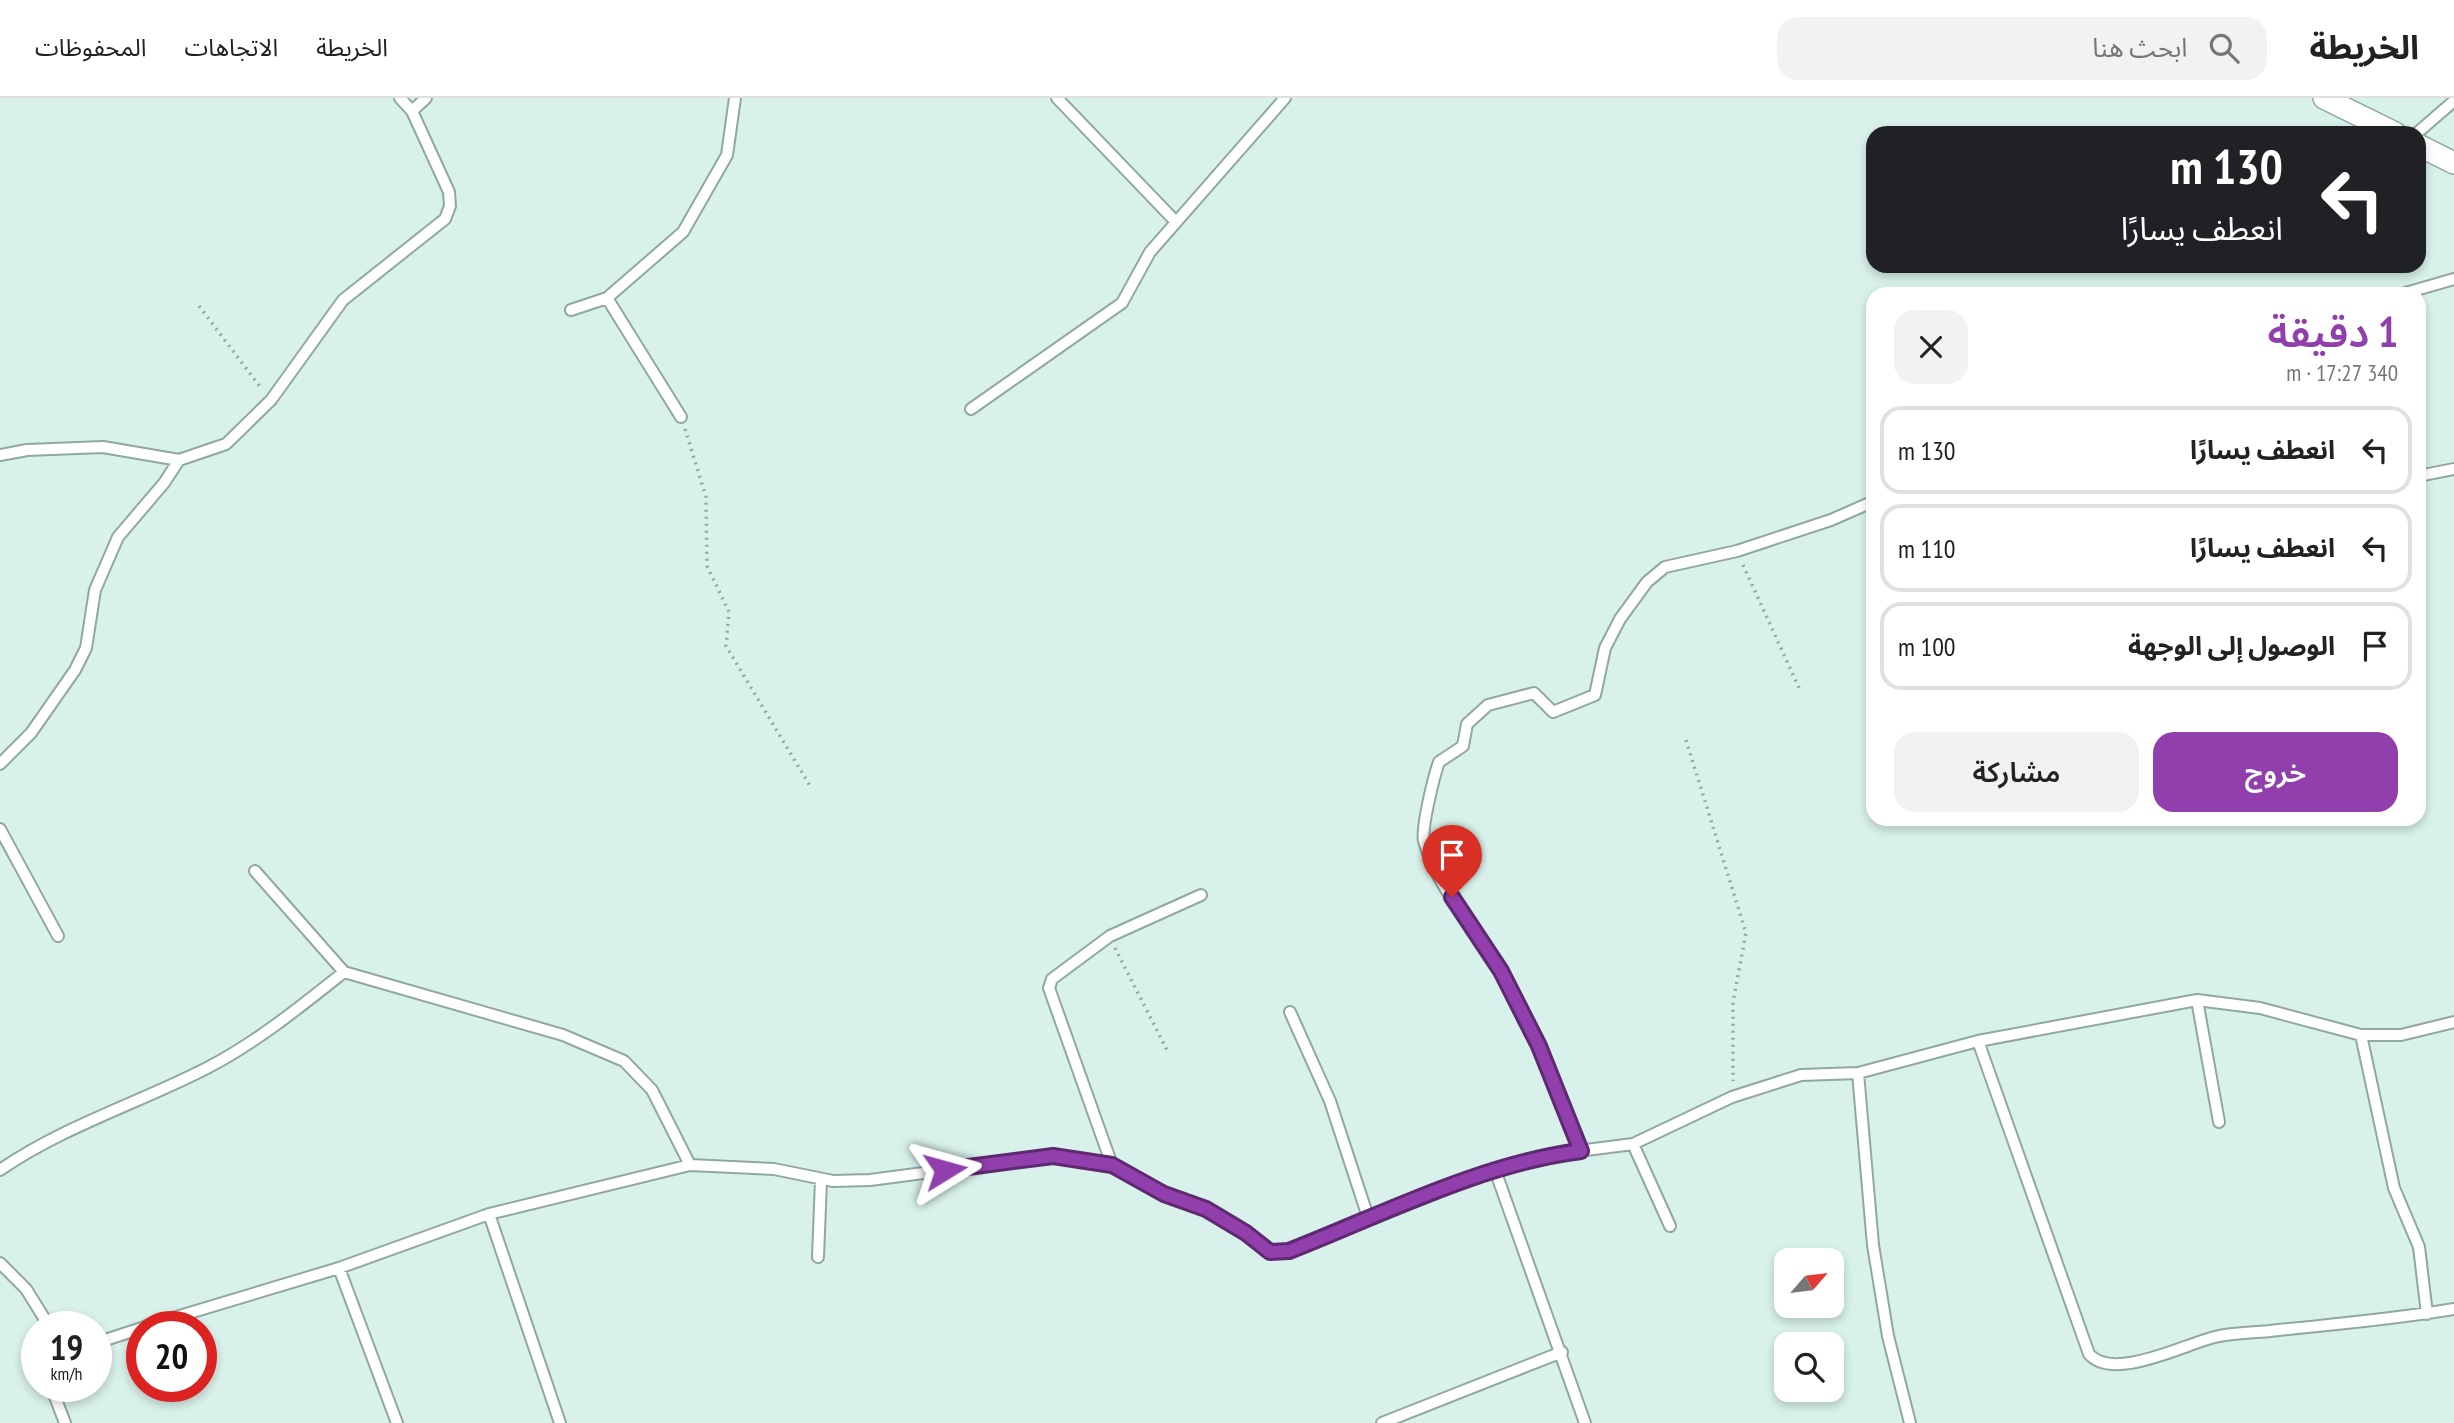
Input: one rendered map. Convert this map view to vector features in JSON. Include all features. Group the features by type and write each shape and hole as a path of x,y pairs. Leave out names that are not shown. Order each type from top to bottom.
{"street":[{"path":"2325,98 2381,126"},
{"path":"2426,147 2449,154"}],"lane":[{"path":"0,455 27,450 103,447 178,460 226,444 271,400 343,300 445,219 450,206 449,192 412,111 400,98"},
{"path":"412,111 426,98"},
{"path":"571,310 607,298 665,251 698,209 727,155 735,98"},
{"path":"1057,98 1176,222"},
{"path":"971,409 1122,303 1150,251 1285,98"},
{"path":"2425,126 2454,101"},
{"path":"2426,287 2454,279"},
{"path":"607,298 681,417"},
{"path":"0,764 31,733 75,670 86,648 95,590 118,537 164,483 178,460"},
{"path":"2426,474 2454,468"},
{"path":"1581,1151 1539,1046 1501,971 1452,897 1424,843 1424,830 1437,768 1442,760 1463,746 1467,723 1489,705 1534,693 1553,712 1595,695 1605,648 1620,619 1647,582 1674,563 1737,551 1831,520 1866,505"},
{"path":"0,829 58,936"},
{"path":"255,872 344,972 563,1035 624,1061 652,1090 690,1165"},
{"path":"1112,1165 1049,988 1052,979 1060,971 1110,936 1201,895"},
{"path":"0,1170 38,1145 207,1068 263,1035 344,972"},
{"path":"2197,1000 2219,1122"},
{"path":"197,1311 340,1268 489,1214 690,1165 774,1169 821,1181 870,1180 1053,1156 1112,1165 1164,1194 1206,1209 1246,1233 1270,1252 1289,1251 1494,1170 1547,1155 1633,1144 1732,1097 1801,1074 1858,1073 1978,1041 2197,1000 2260,1008 2361,1035 2401,1035 2454,1022"},
{"path":"1290,1012 1330,1101 1369,1220"},
{"path":"2361,1035 2394,1188 2419,1247 2427,1314"},
{"path":"1978,1041 2070,1305 2089,1354 2094,1360 2111,1364 2148,1360 2217,1336 2454,1309"},
{"path":"1858,1073 1873,1245 1888,1336 1910,1423"},
{"path":"1633,1144 1670,1226"},
{"path":"1494,1170 1586,1423"},
{"path":"818,1257 821,1181"},
{"path":"489,1214 560,1423"},
{"path":"0,1263 26,1289 40,1311"},
{"path":"340,1268 397,1423"},
{"path":"1382,1423 1409,1418 1562,1352"},
{"path":"57,1402 65,1423"}],"path":[{"path":"199,306 271,400"},
{"path":"681,417 706,497 707,566 729,612 726,646 810,786"},
{"path":"1737,551 1800,690"},
{"path":"1686,740 1746,933 1733,1002 1732,1097"},
{"path":"1110,936 1168,1052"}],"route":[{"path":"945,1170 1053,1156 1112,1165 1164,1194 1206,1209 1246,1233 1270,1252 1276,1253 1289,1251 1494,1170 1547,1155 1581,1151 1539,1046 1501,971 1452,897"}]}
